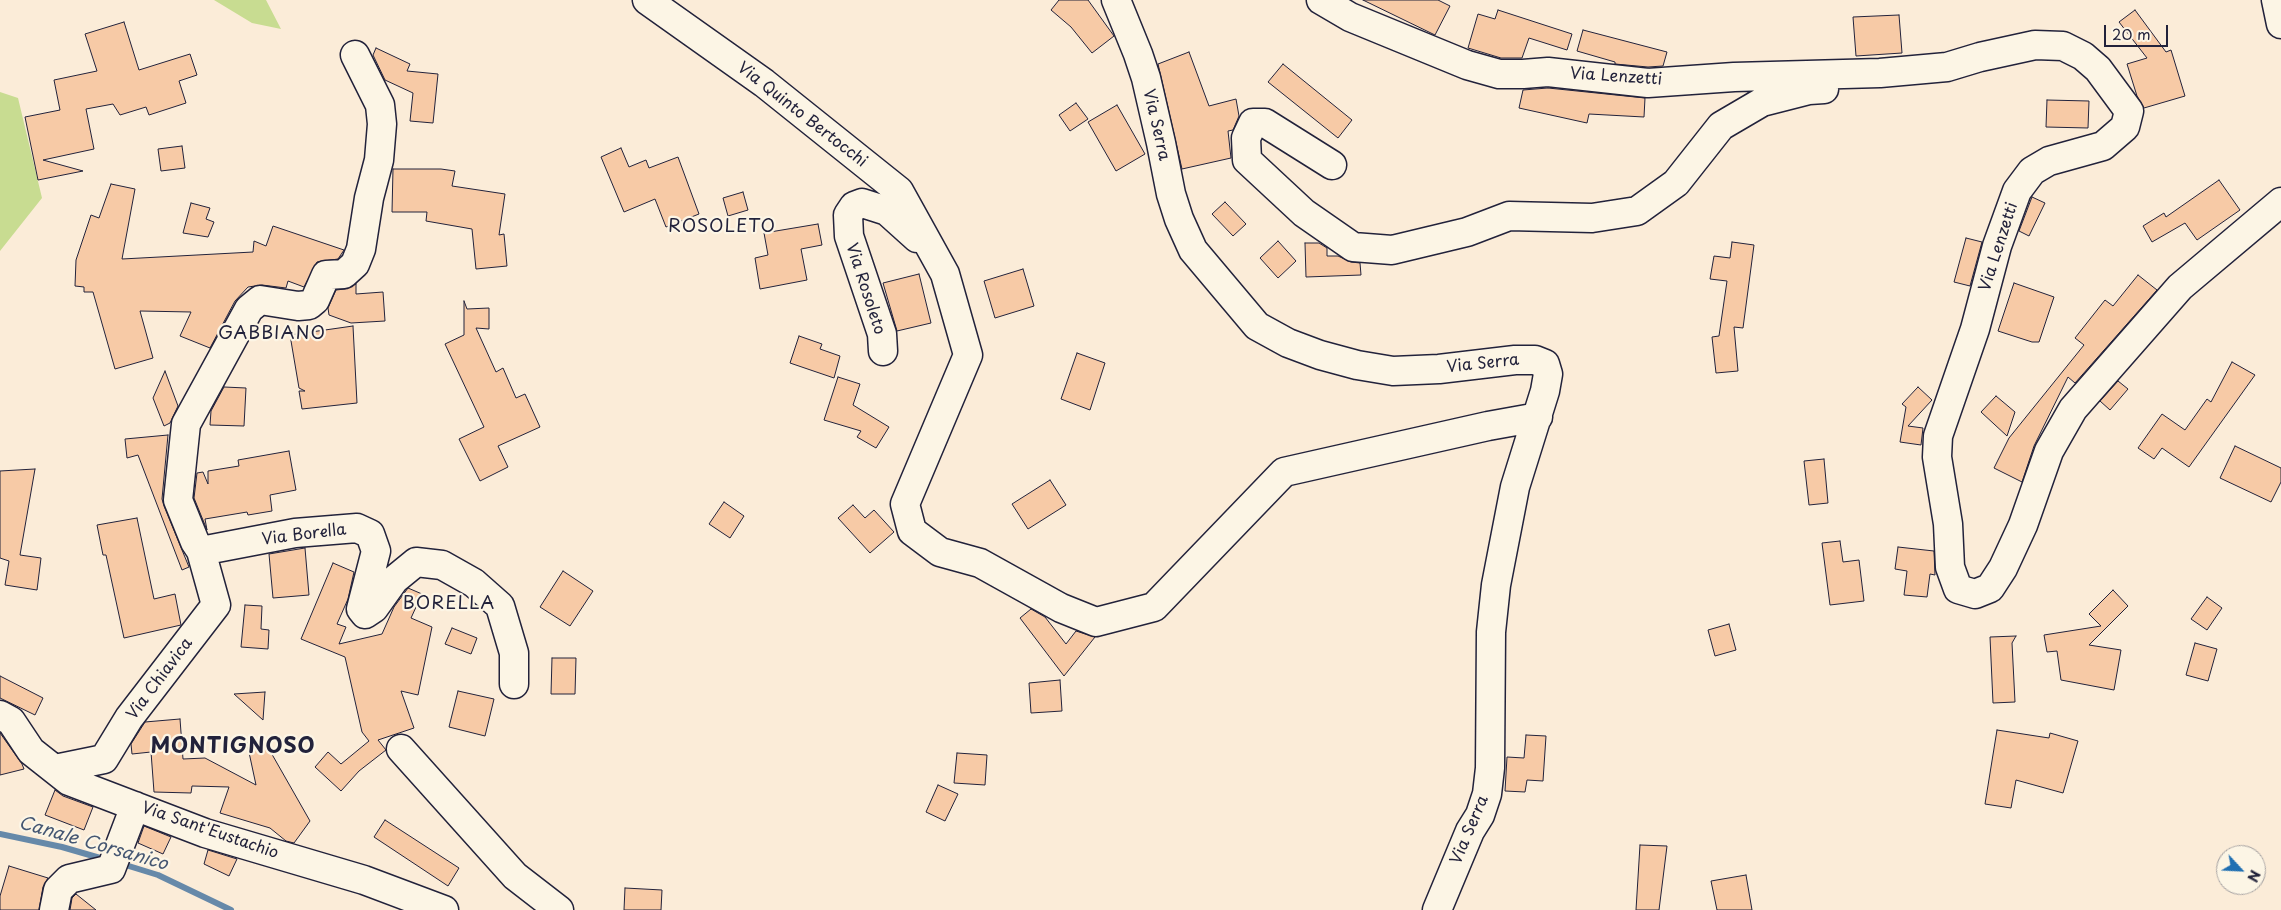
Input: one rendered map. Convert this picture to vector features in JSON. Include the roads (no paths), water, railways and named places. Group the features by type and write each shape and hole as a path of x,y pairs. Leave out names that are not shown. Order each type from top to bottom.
{"street":[{"name":"Via Quinto Bertocchi","path":"647,0 764,83 899,191 945,274 968,355 905,504 912,531 940,552 980,564 1061,608 1096,622 1154,607 1284,472 1488,426 1538,417"},
{"name":"Via Serra","path":"1116,0 1146,78 1158,126 1171,194 1179,219 1194,250 1257,326 1288,343 1320,355 1357,365 1393,371 1439,369 1515,360 1535,360 1545,364 1548,374 1538,417 1515,487 1496,585 1490,632 1490,768 1487,794 1480,815 1470,831 1437,910"},
{"name":"Via Lenzetti","path":"1321,0 1350,17 1467,65 1499,74 1548,72 1648,83 1734,76 1880,73 1947,67 1980,57 2035,45 2063,46 2083,56 2098,69 2129,111 2125,127 2103,146 2067,154 2048,161 2032,171 2017,191 2007,215 1985,284 1975,328 1938,436 1937,457 1948,524 1950,567 1958,589 1975,594 1990,588 2003,568 2023,525 2048,451 2079,403 2180,287 2281,202"},
{"path":"2276,0 2281,24"},
{"path":"201,551 195,542 178,500 186,424 226,348 249,309 260,300 298,306 309,305 316,300 326,275 344,274 355,264 361,249 369,198 378,160 382,124 380,105 355,55"},
{"path":"1332,165 1264,123 1253,123 1246,138 1247,160 1304,213 1352,247 1392,250 1467,232 1509,216 1592,218 1637,210 1676,182 1721,126 1762,102 1809,90 1936,79 1947,67"},
{"name":"Via Rosoleto","path":"882,351 882,334 848,236 848,215 854,206 862,203 887,211 933,252"},
{"name":"Via Borella","path":"201,551 295,533 356,528 370,534 376,551 361,609 365,614 374,608 394,580 416,562 442,565 474,584 500,606 514,653 514,684"},
{"name":"Via Chiavica","path":"55,770 104,760 129,718 216,605 201,551"},
{"name":"Via Sant'Eustachio","path":"0,714 11,721 31,751 69,780 206,833 364,880 444,910"},
{"path":"401,749 515,876 559,910"},
{"path":"54,910 58,890 69,879 111,869 134,806"}],"waterway":[{"name":"Canale Corsanico","path":"0,834 62,847 107,860"},
{"name":"Canale Corsanico","path":"119,863 158,875 231,910"}],"district":[{"name":"ROSOLETO","path":"722,227"},
{"name":"GABBIANO","path":"272,334"},
{"name":"BORELLA","path":"449,604"},
{"name":"MONTIGNOSO","path":"233,747"}]}
